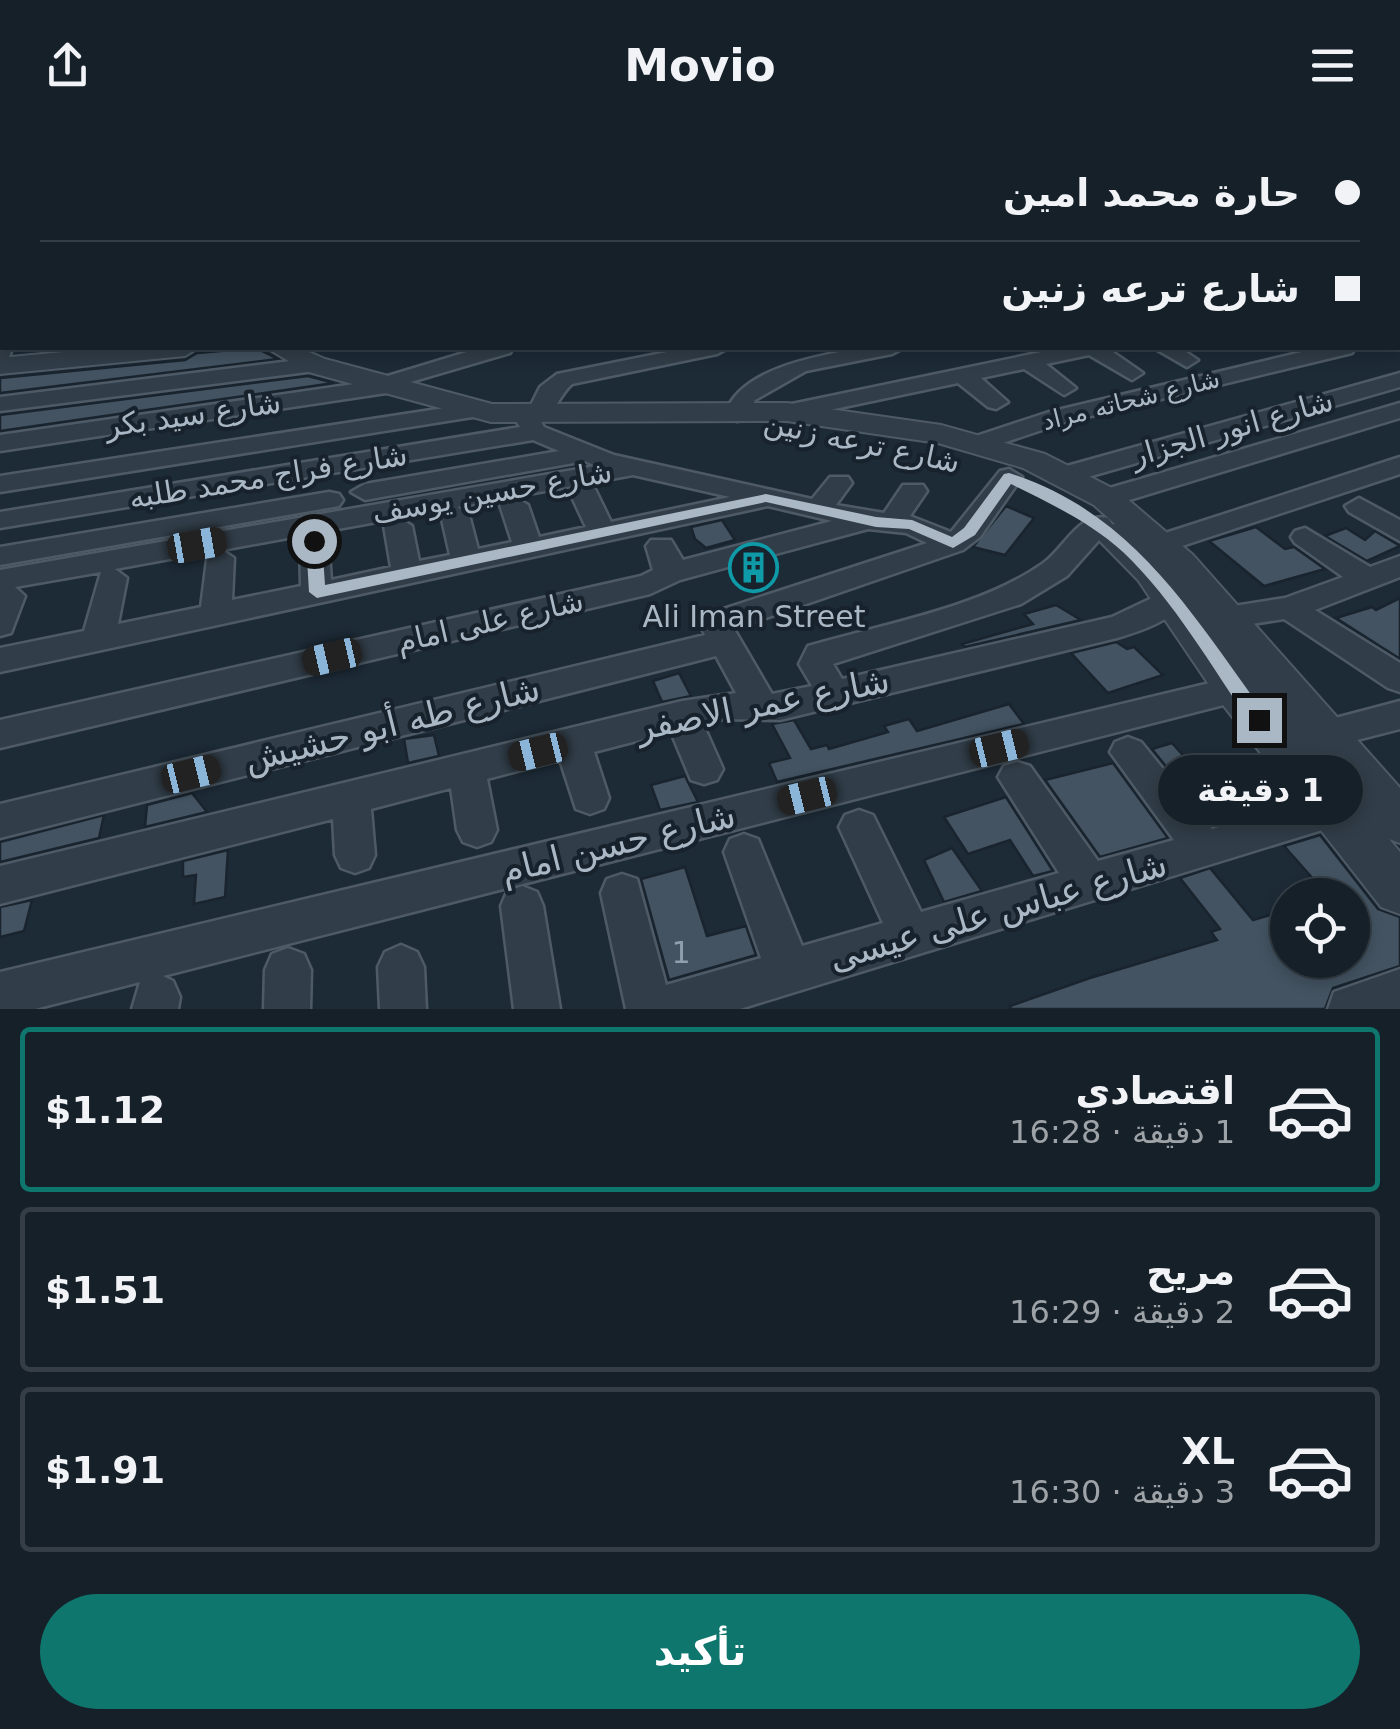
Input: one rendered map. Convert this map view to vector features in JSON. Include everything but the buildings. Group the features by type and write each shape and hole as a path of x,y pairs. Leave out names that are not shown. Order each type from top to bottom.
{"street":[{"path":"0,366 144,350"},
{"name":"شارع ترعه زنين","path":"284,350 314,364 382,385 533,421 642,411 787,412 979,443 1065,475 1102,511 1151,571 1235,690 1400,890"},
{"name":"شارع سيد بكر","path":"0,443 382,385 496,350"},
{"path":"707,350 565,379 548,392 533,421 584,454 635,476 919,527 953,544"},
{"path":"737,414 740,402 750,391 791,376 799,366 882,350"},
{"path":"787,412 1082,350"},
{"path":"1095,350 1132,373"},
{"path":"1170,350 1187,360"},
{"name":"شارع شحاته مراد","path":"979,443 1044,421 1336,350"},
{"path":"565,379 568,370 588,352"},
{"path":"1028,361 1064,388"},
{"path":"0,404 314,364"},
{"path":"963,374 996,402"},
{"name":"شارع انور الجزار","path":"1065,475 1400,380"},
{"path":"0,484 477,410"},
{"path":"834,695 816,664 820,654 1010,596 1056,569 1102,511 1400,410"},
{"name":"شارع ترعه زنين","path":"737,414 792,430 956,461 1009,477 1102,511 1160,544 1400,822"},
{"name":"شارع فراج محمد طلبه","path":"0,520 345,486 533,421"},
{"path":"0,556 345,486 584,454"},
{"path":"1160,544 1400,464"},
{"path":"635,476 675,572 879,522 913,491"},
{"name":"شارع حسين يوسف","path":"3,600 635,476"},
{"path":"760,706 717,627 720,620 953,544 970,531 1009,477"},
{"path":"818,509 839,483"},
{"path":"584,492 602,532"},
{"path":"0,660 602,532 657,529 766,498"},
{"path":"514,505 529,548"},
{"path":"1358,506 1400,532"},
{"path":"455,515 466,561"},
{"path":"398,526 406,574"},
{"name":"شارع على امام","path":"0,734 654,582 670,574 657,529"},
{"path":"1305,537 1390,573"},
{"path":"314,541 317,592"},
{"path":"216,614 220,558"},
{"path":"1226,616 1289,608 1390,573"},
{"path":"98,639 112,578"},
{"name":"شارع عمر الاصفر","path":"0,885 682,715 734,704 780,707 1117,627 1138,620 1171,599"},
{"path":"1289,608 1400,679"},
{"name":"شارع طه أبو حشيش","path":"0,821 725,642"},
{"name":"شارع حسن امام","path":"0,995 1235,690"},
{"path":"682,715 704,769"},
{"path":"1322,736 1400,716"},
{"path":"573,743 590,798"},
{"path":"1128,752 1205,850"},
{"path":"468,770 477,830"},
{"path":"1018,777 1090,884"},
{"path":"351,800 355,855"},
{"name":"شارع عباس على عيسى","path":"664,1009 1332,811"},
{"path":"859,827 911,937"},
{"path":"744,852 789,972"},
{"path":"622,894 649,1009"},
{"path":"522,906 537,1009"},
{"path":"1351,1009 1400,992"}],"place":[{"name":"Ali Iman Street","path":"754,567"}],"route":[{"path":"314,541 317,592 766,498 876,522 912,525 953,544 966,536 1009,477 1081,513 1126,546 1151,571 1259,720"}]}
